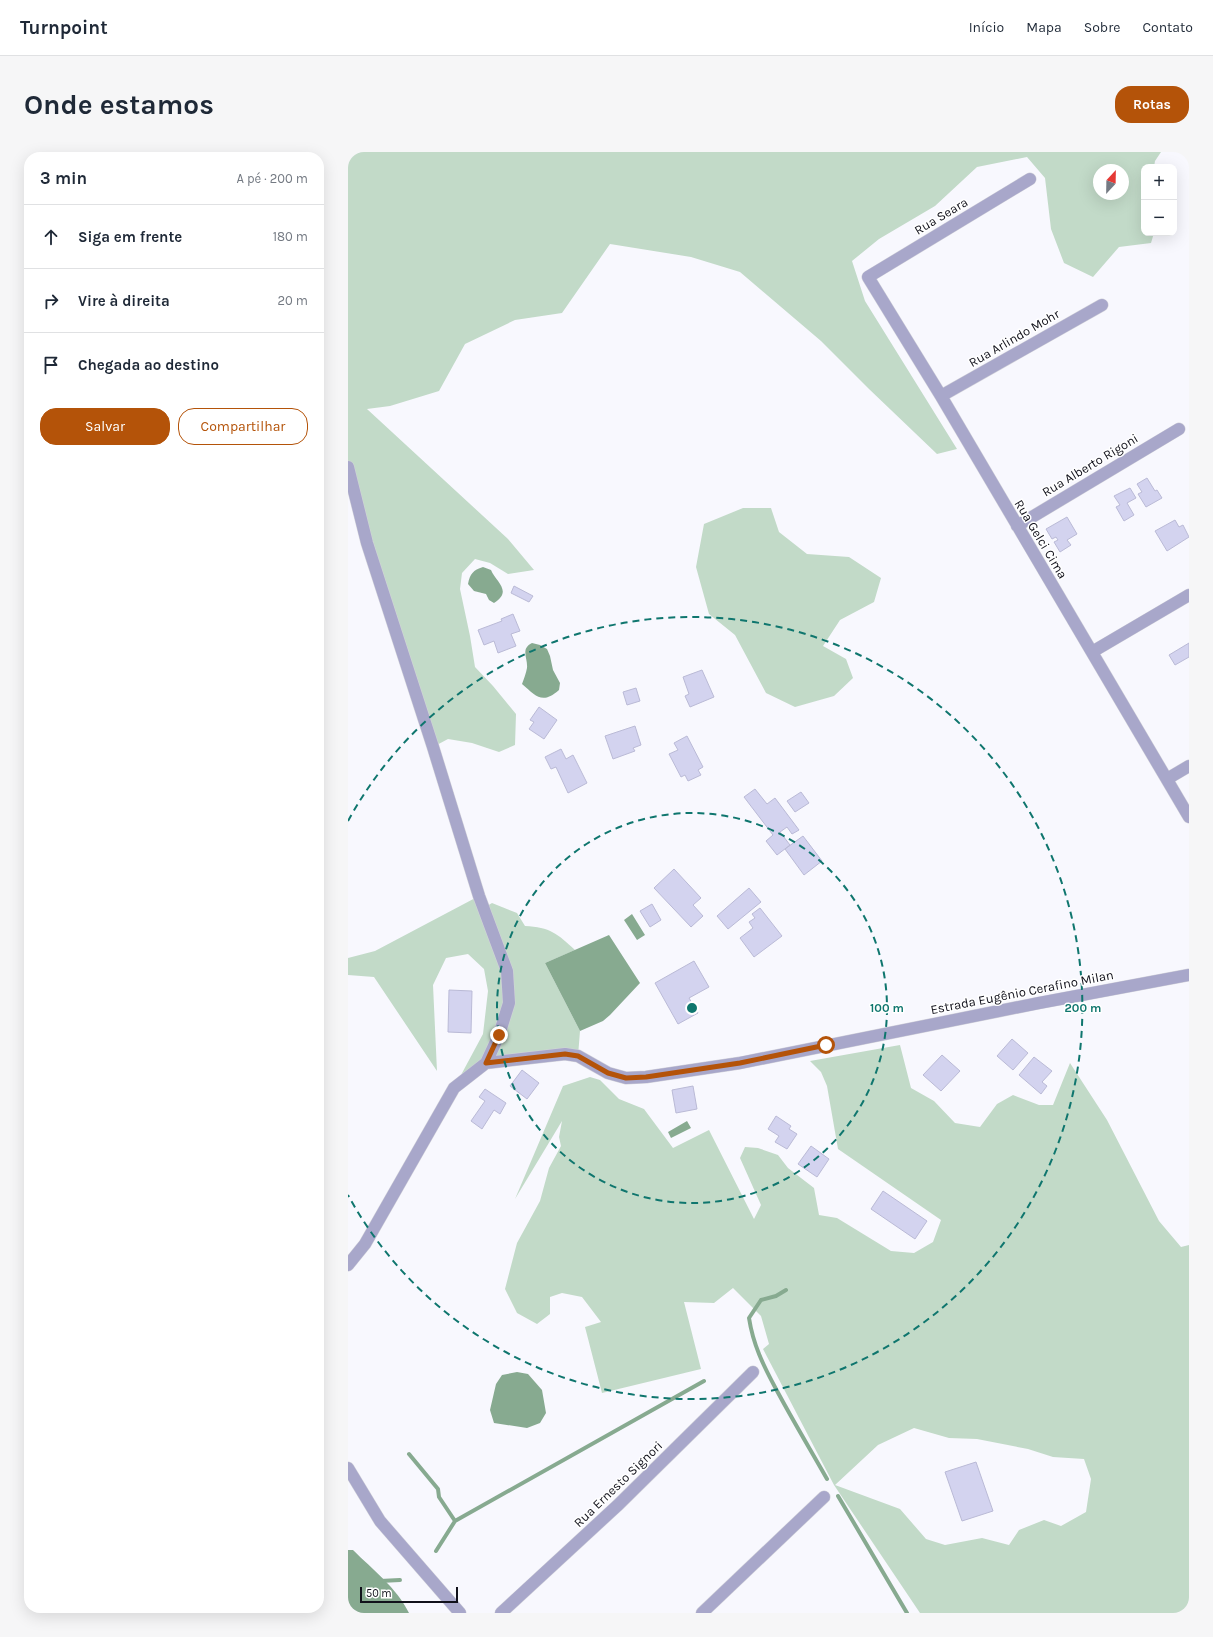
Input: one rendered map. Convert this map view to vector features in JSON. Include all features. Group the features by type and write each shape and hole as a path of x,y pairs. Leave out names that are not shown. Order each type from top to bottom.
{"street":[{"name":"Rua Seara","path":"868,277 1030,179"},
{"name":"Rua Gelci Cima","path":"868,277 941,396 1189,816"},
{"name":"Rua Arlindo Mohr","path":"941,396 1102,304"},
{"name":"Rua Alberto Rigoni","path":"1017,526 1179,429"},
{"path":"348,467 367,543 434,747 479,896 507,971 509,1003 499,1035 486,1063 454,1088 365,1244 348,1265"},
{"path":"1092,652 1189,595"},
{"path":"1167,779 1189,766"},
{"name":"Estrada Eugênio Cerafino Milan","path":"486,1063 565,1054 578,1056 608,1073 626,1078 646,1077 740,1063 1039,1003 1189,975"},
{"name":"Rua Ernesto Signori","path":"501,1613 618,1505 753,1372"},
{"path":"348,1468 380,1521 460,1613"},
{"path":"702,1613 824,1497"}],"shaded area":[{"path":"348,152 1161,152 1154,164 1141,164 1141,236 1153,236 1151,243 1119,247 1093,277 1064,263 1051,229 1045,178 1027,157 977,167 935,206 879,239 852,261 865,301 957,449 937,454 821,341 740,272 691,257 610,244 562,313 515,320 465,344 439,391 390,406 367,409 508,539 534,570 508,574 490,563 475,559 462,573 460,589 475,667 516,714 515,745 499,752 472,743 448,739 433,747 348,467"},
{"path":"743,508 771,508 779,532 807,554 849,557 881,578 874,602 840,620 823,646 846,659 853,678 834,696 795,707 766,693 735,635 709,614 696,567 704,524"},
{"path":"483,567 491,570 502,586 503,590 500,599 494,603 489,600 486,594 474,591 468,584 472,573"},
{"path":"532,643 547,649 553,670 560,683 559,690 548,697 544,698 535,695 522,684 527,668 525,651 528,645"},
{"path":"479,896 484,908 492,903 517,913 525,926 541,928 553,932 575,950 545,963 580,1031 578,1056 486,1063 454,1088 483,1034 488,991 484,969 468,954 446,958 433,985 437,1071 374,977 348,975 348,958 375,951"},
{"path":"632,914 645,935 637,940 624,920"},
{"path":"609,935 640,983 603,1021 580,1031 545,963"},
{"path":"900,1045 911,1088 934,1101 955,1123 980,1127 997,1104 1013,1095 1039,1105 1053,1105 1070,1063 1107,1120 1159,1221 1181,1247 1189,1245 1189,1613 920,1613 834,1485 763,1349 769,1344 761,1316 733,1288 714,1303 684,1302 701,1369 602,1393 585,1327 601,1322 582,1297 562,1293 550,1297 550,1314 537,1324 517,1313 505,1289 517,1243 540,1201 549,1168 561,1146 559,1137 562,1121 515,1199 563,1086 590,1077 600,1080 619,1099 644,1109 673,1148 709,1130 754,1219 761,1205 740,1158 745,1147 758,1148 778,1155 788,1168 814,1188 819,1215 837,1218 891,1251 914,1253 933,1242 941,1220 838,1149 827,1086 821,1072 810,1061","holes":["914,1428 949,1438 977,1439 1028,1449 1053,1457 1084,1459 1091,1479 1086,1512 1061,1526 1044,1520 1019,1530 1009,1545 982,1538 945,1545 926,1539 900,1509 835,1485 878,1445"]},
{"path":"687,1121 691,1128 671,1138 668,1132"},
{"path":"517,1372 528,1374 542,1390 546,1413 540,1423 527,1428 494,1423 490,1410 496,1384 502,1375"},
{"path":"348,1550 353,1550 384,1579 398,1595 409,1613 348,1613"}],"building":[{"path":"1147,478 1155,491 1157,490 1162,498 1146,507 1138,494 1142,492 1137,484"},
{"path":"1130,488 1136,498 1127,503 1134,515 1124,521 1116,507 1120,505 1114,496"},
{"path":"1067,517 1077,534 1067,540 1071,545 1060,552 1054,542 1058,540 1056,537 1052,539 1046,529"},
{"path":"1175,520 1179,527 1183,525 1189,537 1167,551 1155,531"},
{"path":"514,586 533,596 529,602 511,593"},
{"path":"513,614 520,631 511,634 516,646 498,653 494,641 484,645 478,630 502,621 501,619"},
{"path":"1189,643 1189,657 1175,665 1169,655"},
{"path":"702,670 714,697 690,707 685,696 689,694 683,677"},
{"path":"636,688 640,701 627,705 623,692"},
{"path":"539,707 557,720 544,739 529,729 534,722 530,720"},
{"path":"635,726 641,745 633,748 635,751 613,759 605,736"},
{"path":"687,736 703,767 698,770 701,775 688,781 685,775 681,777 669,754 678,750 674,743"},
{"path":"561,749 566,759 573,755 587,783 568,793 556,767 551,769 545,757"},
{"path":"755,789 767,804 775,798 799,830 792,834 787,827 780,832 790,845 777,855 766,841 773,835 744,797"},
{"path":"801,792 809,803 795,812 787,801"},
{"path":"803,836 822,861 804,875 785,849"},
{"path":"674,869 701,898 693,905 703,916 691,927 654,888"},
{"path":"749,888 761,902 728,929 717,916"},
{"path":"652,904 661,920 650,927 640,911"},
{"path":"760,908 782,936 754,957 740,938 753,928 749,922 755,918 752,914"},
{"path":"694,961 709,987 689,998 698,1013 678,1024 655,983"},
{"path":"449,990 472,991 471,1033 448,1032"},
{"path":"1012,1039 1028,1053 1013,1070 997,1056"},
{"path":"942,1055 960,1071 941,1091 923,1075"},
{"path":"1034,1057 1052,1071 1042,1082 1047,1086 1041,1094 1019,1075"},
{"path":"522,1070 539,1083 527,1099 510,1086"},
{"path":"693,1086 697,1109 676,1113 672,1090"},
{"path":"485,1089 506,1103 500,1114 494,1110 482,1129 471,1121 485,1101 479,1097"},
{"path":"776,1116 791,1126 789,1129 797,1134 787,1149 775,1142 779,1136 768,1129"},
{"path":"811,1146 829,1159 817,1177 798,1164"},
{"path":"883,1191 927,1221 915,1239 871,1209"},
{"path":"976,1462 993,1511 962,1521 945,1472"}],"waterway":[{"path":"786,1290 776,1296 761,1300 749,1318 751,1328 756,1346 767,1371 788,1412 827,1479"},
{"path":"436,1551 455,1521 704,1381"},
{"path":"409,1454 438,1489 439,1497 455,1521"},
{"path":"838,1496 907,1613"},
{"path":"380,1581 400,1580"}],"route":[{"path":"499,1035 486,1063 565,1054 578,1056 608,1073 626,1078 646,1077 740,1063 826,1045"}]}
